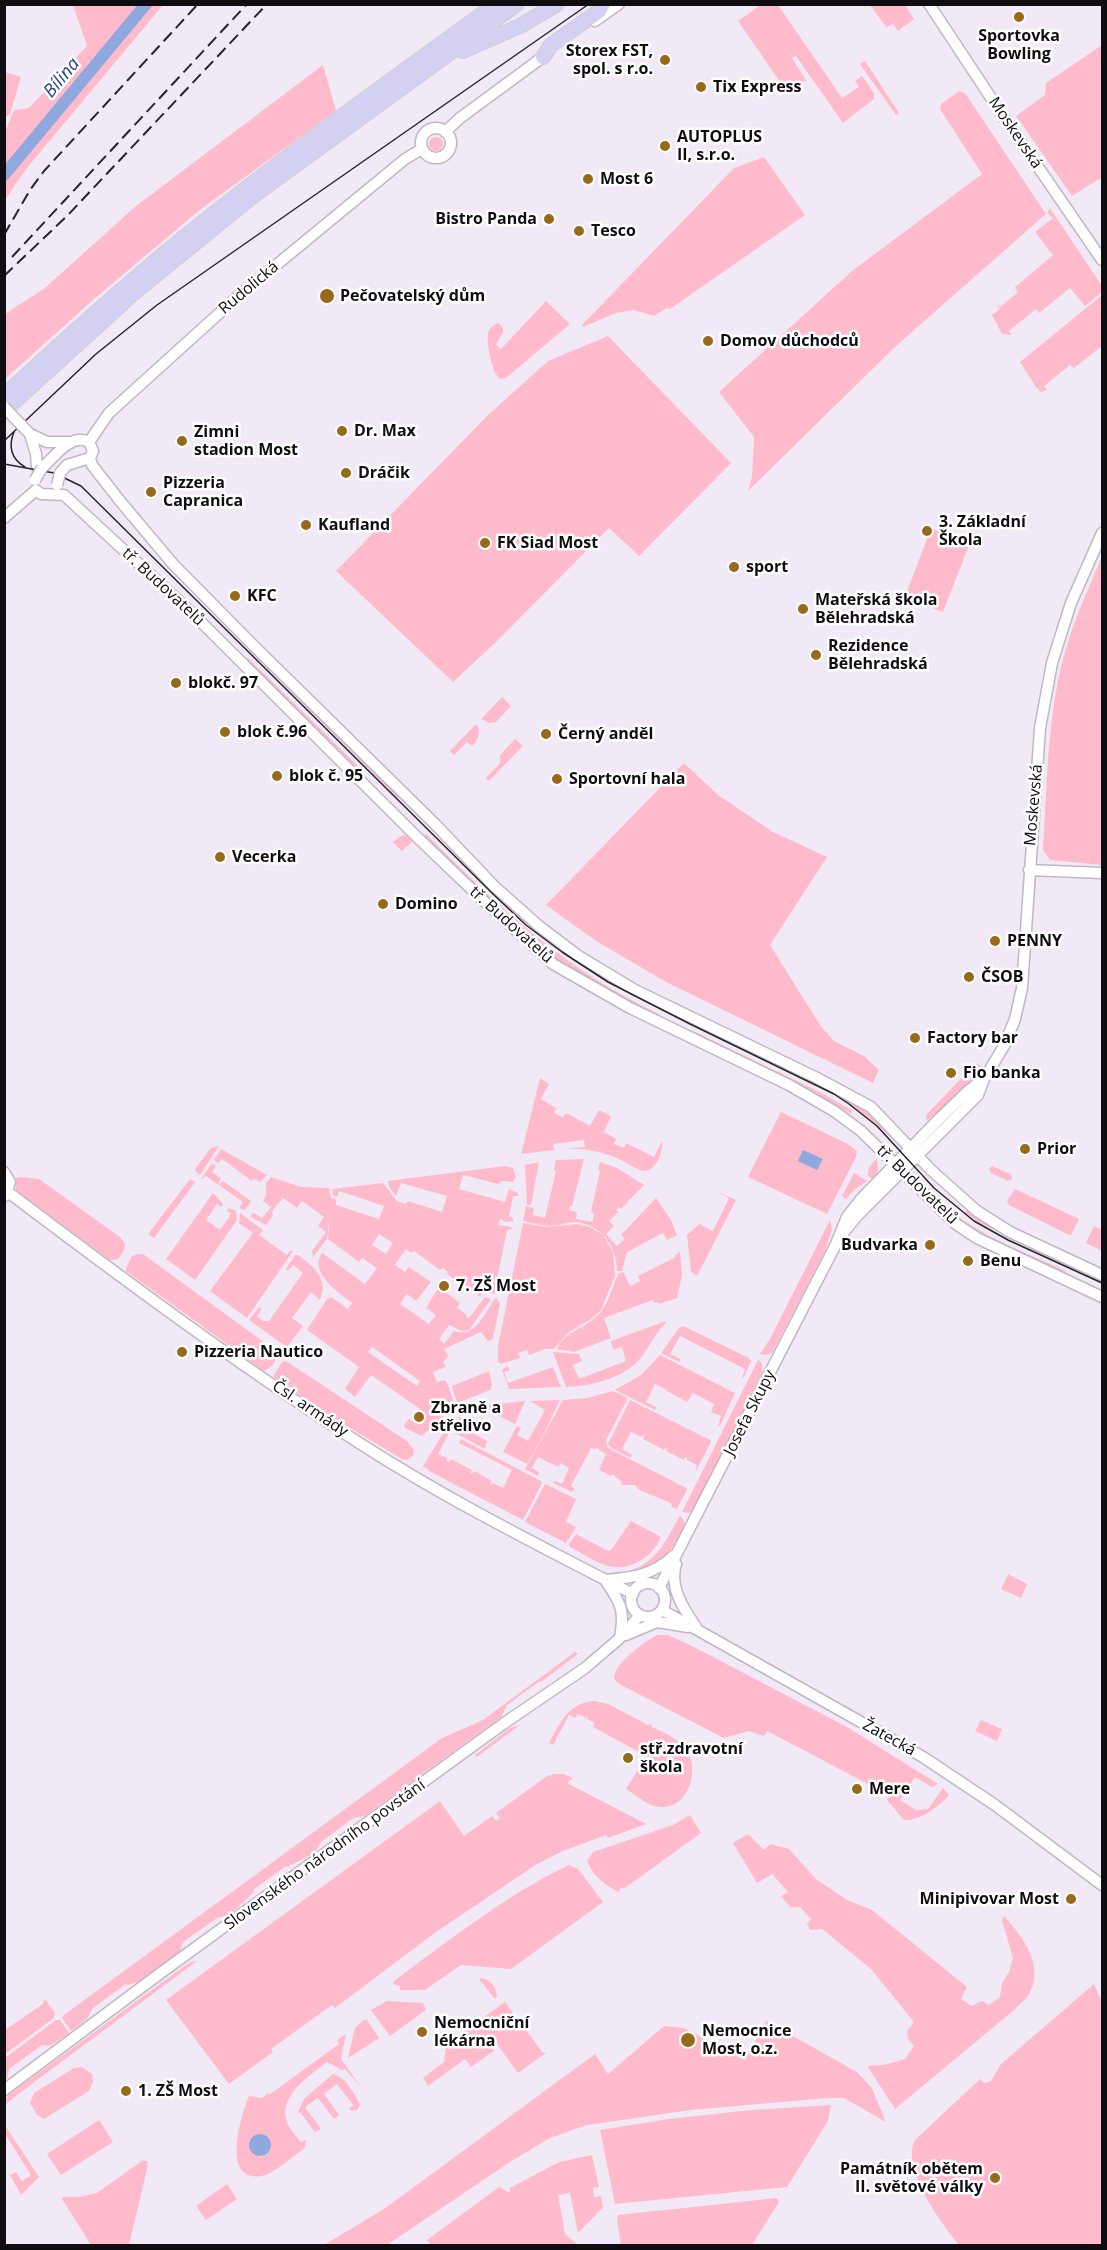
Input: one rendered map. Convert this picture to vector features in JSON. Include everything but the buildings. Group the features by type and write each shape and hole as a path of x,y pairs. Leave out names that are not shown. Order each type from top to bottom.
{"highway":[{"path":"4,396 129,284 209,217 496,4"},
{"path":"4,409 87,334 253,196 517,4"},
{"path":"435,65 520,26 557,4"},
{"path":"543,57 552,45 599,11 603,4"}],"street":[{"name":"Rudolická","path":"89,442 109,413 235,299 405,159 422,149 422,140 427,132 436,129 445,132 460,118 619,4"},
{"name":"Moskevská","path":"929,4 1102,260"},
{"path":"422,149 433,158 446,154 451,143 445,132"},
{"path":"4,409 30,435 53,443 79,439 89,442 93,451 90,458 67,465 60,472 55,489"},
{"path":"30,435 37,476"},
{"path":"4,518 37,476 70,442"},
{"name":"tř. Budovatelů","path":"90,458 92,465 120,501 181,572 525,914 558,941 615,979 870,1107 900,1135 930,1169 968,1204 996,1224 1102,1275"},
{"name":"tř. Budovatelů","path":"37,476 41,494 55,489 64,495 192,614 419,839 553,964 630,1008 806,1094 852,1123 943,1214 977,1238 1102,1297"},
{"name":"Moskevská","path":"915,1152 930,1144 978,1095 984,1079 1009,1034 1022,988 1040,728 1052,663 1071,603 1102,533"},
{"path":"1029,870 1102,873"},
{"name":"Moskevská","path":"915,1152 924,1134 968,1090 984,1079"},
{"path":"900,1135 912,1137 924,1134"},
{"path":"930,1144 930,1169"},
{"path":"883,1152 886,1181 913,1183"},
{"name":"Josefa Skupy","path":"659,1588 839,1238 886,1181 915,1152"},
{"name":"Čsl. armády","path":"4,1172 10,1182 6,1194 348,1436 452,1498 633,1594"},
{"path":"605,1580 627,1579 646,1574 664,1564 682,1547"},
{"path":"682,1547 674,1573 676,1593 697,1629"},
{"path":"605,1580 619,1600 622,1611 620,1638 657,1622 697,1629"},
{"path":"644,1584 655,1585 659,1588 664,1596 662,1610 655,1616 640,1615 632,1604 635,1590 644,1584"},
{"name":"Žatecká","path":"662,1610 922,1757 995,1805 1102,1885"},
{"name":"Slovenského národního povstání","path":"4,2090 503,1724 585,1668 620,1638 640,1615"}],"shaded area":[{"path":"762,4 778,5 842,98 859,87 855,81 862,76 874,93 874,99 843,123 796,56 792,58 806,80 787,92 738,21"},
{"path":"73,5 163,5 26,169 5,200 5,132 14,110 29,108 87,46"},
{"path":"870,5 905,5 914,19 898,31 893,24 886,27"},
{"path":"1102,45 1102,177 1072,196 1016,116 1045,95 1046,83"},
{"path":"865,61 899,113 896,115 860,64"},
{"path":"323,65 336,111 201,209 94,299 5,379 5,314 45,288 136,206"},
{"path":"5,72 21,77 10,114 5,118"},
{"path":"959,91 965,93 1046,214 897,345 748,491 752,477 754,437 719,392 852,271 982,174 940,109 941,104"},
{"path":"433,137 439,137 443,144 439,151 433,151 429,147 429,141"},
{"path":"764,157 805,215 670,309 667,308 654,316 634,310 616,313 583,327 582,325 734,168"},
{"path":"1050,208 1102,286 1102,295 1101,293 1085,306 1070,288 1039,313 1036,309 1009,331 1012,335 1002,334 991,313 994,314 1000,309 996,304 1000,307 1018,292 1015,287 1053,255 1035,232 1053,218 1047,213"},
{"path":"1102,295 1102,346 1074,368 1070,365 1044,386 1047,390 1041,392 1020,362"},
{"path":"546,301 570,324 506,378 500,379 494,371 490,358 489,330 498,323 503,327 503,332 496,345 501,349"},
{"path":"608,336 731,463 639,556 609,528 453,682 336,571 487,416 548,361"},
{"path":"931,528 970,543 943,612 905,597"},
{"path":"1102,557 1102,865 1050,860 1043,850 1048,756 1057,686 1070,636"},
{"path":"251,652 254,652 400,796 398,798"},
{"path":"247,657 358,766 355,769 248,663"},
{"path":"502,697 511,706 496,722 489,723 481,719"},
{"path":"476,724 479,733 476,741 472,746 467,742 454,755 450,751"},
{"path":"515,739 523,746 489,781 486,778 500,763 500,755"},
{"path":"684,763 718,795 773,832 827,857 770,945 820,1025 834,1041 864,1056 879,1070 873,1083 668,983 596,941 546,905"},
{"path":"426,834 480,887 534,934 592,977 659,1014 658,1017 580,974 536,944 465,878 424,836"},
{"path":"403,835 413,841 402,851 392,842"},
{"path":"696,1024 770,1060 695,1026"},
{"path":"693,1031 820,1092 853,1111 851,1114 817,1094 696,1035"},
{"path":"774,1062 858,1103 892,1135 890,1137 846,1102"},
{"path":"978,1064 983,1067 969,1085 927,1121 926,1116 929,1112 970,1069"},
{"path":"540,1078 549,1084 541,1099 556,1108 554,1113 563,1117 566,1113 590,1126 599,1110 611,1116 604,1132 616,1139 614,1144 624,1148 626,1143 654,1157 662,1141 660,1154 653,1168 642,1171 605,1154 563,1149 585,1147 584,1140 553,1144 554,1150 521,1154"},
{"path":"781,1112 848,1144 857,1151 827,1214 748,1177"},
{"path":"219,1146 200,1175 196,1172 195,1169 211,1148"},
{"path":"221,1149 267,1175 260,1182 254,1179 252,1181 222,1159 218,1163 214,1160"},
{"path":"584,1159 569,1210 577,1212 576,1219 593,1222 594,1213 591,1212 600,1162 617,1168 644,1185 621,1209 619,1207 616,1210 618,1212 609,1221 614,1226 606,1234 617,1246 625,1239 621,1235 656,1198 671,1220 677,1235 667,1240 663,1233 627,1252 622,1271 617,1271 611,1245 593,1227 575,1222 551,1226 523,1221 526,1206 534,1208 533,1215 545,1218 556,1171 554,1170 556,1160"},
{"path":"877,1159 878,1172 874,1180 868,1176 868,1171"},
{"path":"539,1162 531,1205 527,1205 525,1165"},
{"path":"212,1163 216,1166 212,1172 221,1178 218,1185 206,1176 201,1179"},
{"path":"505,1166 513,1168 516,1177 513,1182 502,1181 498,1184 463,1175 459,1189 505,1202 509,1189 518,1193 518,1196 513,1196 509,1216 513,1218 513,1221 505,1222 500,1219 498,1225 512,1229 507,1230 495,1289 499,1292 493,1294 484,1291 480,1297 447,1274 448,1272 443,1268 440,1270 414,1251 412,1253 406,1249 395,1265 405,1272 409,1267 431,1282 416,1301 407,1294 400,1304 429,1324 436,1315 426,1308 439,1287 460,1303 457,1308 467,1315 466,1318 470,1317 485,1297 491,1299 469,1330 462,1331 449,1325 439,1339 444,1344 454,1331 461,1332 468,1331 478,1324 496,1298 500,1303 493,1339 488,1341 481,1332 444,1349 448,1356 443,1362 446,1367 433,1372 437,1382 445,1380 447,1383 455,1405 422,1436 405,1428 404,1425 409,1419 415,1423 423,1411 371,1375 355,1397 345,1389 359,1367 307,1330 327,1299 331,1297 348,1309 352,1303 333,1288 322,1275 319,1260 322,1253 365,1284 377,1268 362,1258 359,1262 328,1239 330,1214 327,1239 313,1257 312,1251 326,1232 318,1226 324,1217 302,1201 297,1208 283,1198 272,1211 273,1216 266,1225 251,1217 254,1213 262,1218 271,1207 263,1201 266,1195 266,1183 271,1177 301,1187 329,1188 331,1198 336,1199 336,1205 379,1219 384,1206 339,1191 337,1197 333,1195 332,1189 383,1183 397,1201 406,1204 408,1201 442,1212 447,1196 401,1183 396,1196 389,1187 388,1181","holes":["379,1234 393,1243 386,1254 372,1245","372,1347 420,1381 417,1386 368,1352"]},
{"path":"992,1166 1011,1174 1012,1179 1008,1181 991,1173 989,1169"},
{"path":"854,1173 867,1181 846,1199 842,1196"},
{"path":"16,1178 39,1179 120,1237 125,1244 124,1251 118,1259 110,1260 16,1191"},
{"path":"190,1179 195,1182 154,1238 148,1234"},
{"path":"223,1181 251,1201 245,1210 239,1208 243,1202 219,1185"},
{"path":"924,1183 970,1225 1066,1271 1064,1273 972,1229 956,1218 922,1185"},
{"path":"1015,1189 1079,1219 1072,1234 1069,1235 1009,1205 1007,1201"},
{"path":"716,1191 736,1200 697,1276 691,1272 687,1235 699,1224 713,1231 729,1198"},
{"path":"213,1193 223,1204 221,1207 217,1204 206,1220 220,1230 231,1214 227,1211 229,1208 236,1211 237,1220 195,1280 166,1259"},
{"path":"967,1210 1001,1231 1069,1263 1068,1265 978,1222 965,1213"},
{"path":"240,1213 263,1230 259,1235 287,1255 290,1250 293,1251 247,1318 210,1291 253,1233 239,1223"},
{"path":"830,1220 832,1230 824,1253 772,1353 760,1354 770,1339"},
{"path":"523,1223 547,1227 577,1224 590,1227 603,1235 613,1252 615,1276 601,1310 569,1332 554,1349 545,1349 529,1355 527,1350 518,1353 520,1358 501,1364 498,1362 498,1346"},
{"path":"1094,1226 1102,1230 1102,1251 1086,1243"},
{"path":"680,1252 682,1275 677,1298 659,1304 654,1303 653,1300 604,1318 611,1338 574,1352 557,1349 565,1338 601,1312 618,1274 623,1272 630,1286 640,1281 638,1276 676,1257 675,1255"},
{"path":"143,1254 276,1351 278,1356 272,1366 264,1371 126,1271 132,1256"},
{"path":"295,1255 304,1259 314,1269 323,1285 320,1300 311,1292 292,1318 303,1326 287,1347 249,1320 259,1307 262,1309 257,1316 263,1321 269,1321 303,1273 293,1265 288,1271 286,1269"},
{"path":"666,1321 638,1361 621,1374 588,1385 566,1387 553,1352 579,1354 582,1361 573,1365 579,1379 626,1361 622,1347 613,1350 611,1341"},
{"path":"683,1326 749,1358 751,1361 744,1377 742,1378 745,1369 680,1336 670,1354 681,1359 679,1362 661,1353 679,1328"},
{"path":"660,1355 735,1393 720,1426 718,1426 721,1416 711,1412 714,1404 693,1393 687,1402 667,1391 666,1388 655,1384 646,1402 656,1407 655,1410 615,1390 641,1375"},
{"path":"758,1360 762,1363 762,1373 694,1509 689,1513 682,1512"},
{"path":"286,1361 407,1441 414,1450 413,1456 407,1460 402,1459 340,1422 274,1378 282,1362"},
{"path":"507,1366 510,1370 504,1372 508,1383 553,1367 561,1387 509,1389 502,1370"},
{"path":"489,1371 492,1385 490,1390 457,1403 452,1386"},
{"path":"613,1391 626,1397 627,1400 606,1440 607,1446 686,1488 677,1509 672,1507 671,1503 639,1490 635,1485 622,1485 621,1481 612,1474 611,1476 599,1470 607,1455 597,1448 591,1448 571,1486 575,1489 572,1492 553,1483 555,1481 562,1484 569,1468 561,1463 558,1467 538,1457 532,1468 539,1472 538,1476 525,1469 563,1400 587,1398"},
{"path":"560,1400 527,1464 503,1452 517,1426 521,1428 517,1435 528,1441 545,1410 530,1401"},
{"path":"630,1400 710,1440 695,1473 697,1465 685,1457 684,1460 666,1451 666,1447 664,1450 643,1439 643,1435 641,1437 631,1432 622,1449 632,1455 631,1458 608,1444"},
{"path":"525,1401 515,1424 489,1411 487,1405"},
{"path":"460,1417 473,1427 471,1432 487,1441 485,1449 455,1433 450,1424"},
{"path":"444,1432 449,1433 438,1454 447,1458 449,1462 451,1459 472,1470 470,1473 472,1474 474,1471 492,1481 491,1485 493,1483 503,1488 512,1470 459,1443 461,1439 541,1481 523,1520 423,1466"},
{"path":"545,1484 576,1499 566,1522 576,1527 566,1543 525,1522"},
{"path":"680,1515 685,1526 666,1558 658,1565 619,1575 610,1573 624,1572 646,1563 668,1538"},
{"path":"631,1521 661,1537 646,1557 632,1565 616,1567 603,1565 570,1547 569,1544 576,1534 608,1551 611,1550"},
{"path":"1008,1574 1027,1584 1021,1598 1001,1589"},
{"path":"657,1635 668,1635 692,1646 847,1727 938,1784 932,1787 915,1777 900,1800 916,1810 928,1809 943,1788 949,1795 923,1816 904,1820 887,1800 889,1795 767,1731 764,1736 749,1731 724,1738 619,1684 614,1679 619,1666 638,1648"},
{"path":"575,1652 578,1654 507,1705 501,1717 365,1816 353,1818 321,1842 315,1853 286,1866 253,1890 254,1892 230,1915 217,1918 183,1942 180,1951 139,1982 126,1984 93,2008 87,2019 71,2031 62,2018 64,2015 442,1738 483,1720"},
{"path":"595,1701 608,1704 648,1725 651,1724 652,1727 684,1747 691,1759 692,1778 684,1796 669,1806 659,1807 646,1802 626,1789 637,1771 642,1774 651,1756 648,1757 593,1727 595,1723 587,1719 588,1715 586,1718 578,1714 575,1718 569,1715 553,1745 549,1743 566,1714 578,1705"},
{"path":"981,1720 1002,1729 997,1741 975,1731"},
{"path":"520,1725 477,1757 475,1755 510,1728"},
{"path":"563,1774 573,1778 567,1783 646,1824 608,1838 606,1835 563,1851 537,1864 436,1932 335,2008 332,2005 271,2049 273,2052 229,2084 166,2000 440,1801 464,1836 492,1816 496,1821 500,1818 496,1813 547,1776"},
{"path":"690,1815 701,1833 618,1892 600,1879 587,1861 593,1852 673,1825"},
{"path":"748,1834 764,1850 770,1844 789,1849 816,1879 847,1900 872,1910 967,1987 961,1999 972,2006 982,2001 989,2005 1000,1997 1002,1983 1009,1972 1013,1958 1002,1920 1004,1916 1024,1942 1033,1961 1035,1972 1030,1993 1014,2010 895,2109 867,2066 884,2065 905,2059 914,2046 908,2039 907,2031 914,2022 871,1969 822,1929 810,1930 807,1924 811,1919 800,1907 790,1907 781,1896 788,1892 772,1874 757,1883 733,1843"},
{"path":"569,1865 578,1869 603,1902 511,1969 461,1965 425,1990 400,1990 400,1986 393,1984 395,1980 479,1918"},
{"path":"197,1961 5,2105 7,2096 190,1962"},
{"path":"479,1979 488,1980 494,1986 497,1996 495,1999"},
{"path":"1094,1984 1102,2002 1102,2245 959,2245 933,2209 918,2179 913,2165 912,2151 915,2140 980,2079 984,2083 991,2081 1001,2064"},
{"path":"45,1999 55,2013 54,2018 5,2054 5,2030 43,2004"},
{"path":"387,2001 423,2003 426,2010 390,2036 371,2010"},
{"path":"505,2002 543,2053 546,2053 518,2073 497,2044 492,2048 494,2051 471,2067 465,2059 428,2086 423,2078 444,2062 446,2044"},
{"path":"56,2020 60,2020 69,2033 50,2046 42,2045 9,2069 5,2080 5,2058"},
{"path":"367,2020 379,2038 348,2058 355,2028"},
{"path":"766,2021 857,2072 872,2088 886,2122 844,2098 828,2098 691,2110 587,2125 550,2138 510,2162 387,2245 324,2245 384,2209 595,2054 608,2074 664,2026 684,2028 745,2060"},
{"path":"346,2034 341,2059 361,2087 345,2069 342,2070 327,2062 297,2088 287,2104 285,2113 288,2125 301,2142 306,2140 305,2148 267,2175 249,2175 241,2169 237,2159 237,2146 249,2096 262,2098 268,2093 269,2095 339,2044 337,2040","holes":["256,2135 271,2147 267,2154 260,2157 249,2141"]},
{"path":"82,2067 92,2074 93,2082 89,2091 44,2119 37,2115 30,2103 34,2093 74,2068"},
{"path":"333,2074 342,2078 360,2105 357,2110 349,2109 353,2105 337,2084 324,2094 339,2115 334,2119 318,2098 305,2107 321,2129 315,2132 300,2112 297,2114 304,2099"},
{"path":"831,2105 828,2121 787,2187 615,2204 600,2130 669,2119 751,2110"},
{"path":"99,2120 113,2142 61,2175 47,2154"},
{"path":"4,2124 39,2177 21,2195 10,2175 16,2172 22,2181 31,2175 5,2134"},
{"path":"592,2155 599,2187 593,2188 594,2197 601,2196 603,2207 578,2233 570,2193 558,2195 565,2234 578,2245 432,2246 427,2240 499,2187 510,2193 510,2188 559,2162"},
{"path":"142,2161 147,2161 148,2165 129,2245 91,2245 62,2197 78,2197 97,2193"},
{"path":"227,2184 237,2199 206,2220 196,2206"},
{"path":"777,2198 779,2202 752,2245 621,2245 618,2215"}],"water":[{"path":"803,1150 823,1159 817,1170 798,1161"},
{"path":"260,2134 268,2137 271,2145 268,2153 260,2156 252,2153 249,2145 252,2137"}],"waterway":[{"name":"Bílina","path":"4,175 146,4"}],"tram line":[{"path":"4,441 96,354 157,305 589,4"},
{"path":"14,432 11,442 12,452 20,464 25,467"},
{"path":"4,464 54,473 81,486 494,895 526,925 562,952 608,982 834,1094 877,1126 934,1188 974,1221 1008,1240 1102,1283"}],"railway":[{"path":"4,235 30,190 44,171 198,4"},
{"path":"12,257 247,4"},
{"path":"4,276 67,216 267,4"}],"place":[{"name":"Sportovka Bowling","path":"1019,17"},
{"name":"Storex FST, spol. s r.o.","path":"665,60"},
{"name":"Tix Express","path":"701,87"},
{"name":"AUTOPLUS II, s.r.o.","path":"665,146"},
{"name":"Most 6","path":"588,179"},
{"name":"Bistro Panda","path":"549,219"},
{"name":"Tesco","path":"579,231"},
{"name":"Pečovatelský dům","path":"327,296"},
{"name":"Domov důchodců","path":"708,341"},
{"name":"Dr. Max","path":"342,431"},
{"name":"Zimni stadion Most","path":"182,441"},
{"name":"Dráčik","path":"346,473"},
{"name":"Pizzeria Capranica","path":"151,492"},
{"name":"Kaufland","path":"306,525"},
{"name":"3. Základní Škola","path":"927,531"},
{"name":"FK Siad Most","path":"485,543"},
{"name":"sport","path":"734,567"},
{"name":"KFC","path":"235,596"},
{"name":"Mateřská škola Bělehradská","path":"803,609"},
{"name":"Rezidence Bělehradská","path":"816,655"},
{"name":"blokč. 97","path":"176,683"},
{"name":"blok č.96","path":"225,732"},
{"name":"Černý anděl","path":"546,734"},
{"name":"blok č. 95","path":"277,776"},
{"name":"Sportovní hala","path":"557,779"},
{"name":"Vecerka","path":"220,857"},
{"name":"Domino","path":"383,904"},
{"name":"PENNY","path":"995,941"},
{"name":"ČSOB","path":"969,977"},
{"name":"Factory bar","path":"915,1038"},
{"name":"Fio banka","path":"951,1073"},
{"name":"Prior","path":"1025,1149"},
{"name":"Budvarka","path":"930,1245"},
{"name":"Benu","path":"968,1261"},
{"name":"7. ZŠ Most","path":"444,1286"},
{"name":"Pizzeria Nautico","path":"182,1352"},
{"name":"Zbraně a střelivo","path":"419,1417"},
{"name":"stř.zdravotní škola","path":"628,1758"},
{"name":"Mere","path":"857,1789"},
{"name":"Minipivovar Most","path":"1071,1899"},
{"name":"Nemocniční lékárna","path":"422,2032"},
{"name":"Nemocnice Most, o.z.","path":"688,2040"},
{"name":"1. ZŠ Most","path":"126,2091"},
{"name":"Památník obětem II. světové války","path":"995,2178"}]}
